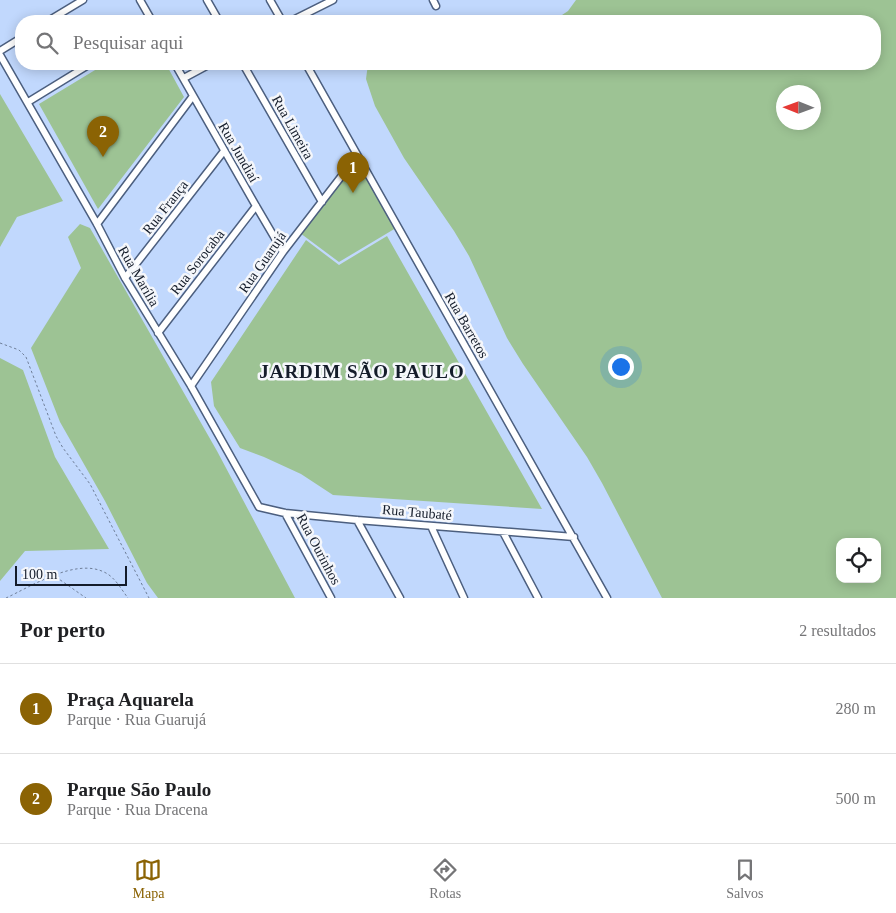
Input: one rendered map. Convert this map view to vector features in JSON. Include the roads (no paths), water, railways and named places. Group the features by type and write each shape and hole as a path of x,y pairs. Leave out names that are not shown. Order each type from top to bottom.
{"street":[{"path":"58,15 83,0"},
{"path":"140,0 149,15"},
{"path":"207,0 216,15"},
{"path":"270,0 279,15"},
{"path":"302,15 333,0"},
{"path":"0,51 15,42"},
{"name":"Rua Marília","path":"0,55 125,278 191,386 259,507"},
{"path":"28,102 80,70"},
{"name":"Rua Jundiaí","path":"179,70 224,151 284,252"},
{"path":"184,78 199,70"},
{"name":"Rua Limeira","path":"246,70 322,202"},
{"name":"Rua Barretos","path":"309,70 607,598"},
{"path":"96,224 193,96"},
{"name":"Rua França","path":"125,278 224,151"},
{"name":"Rua Guarujá","path":"191,386 284,252 357,156"},
{"name":"Rua Sorocaba","path":"158,333 256,206"},
{"name":"Rua Taubaté","path":"259,507 285,513 357,520 574,537"},
{"name":"Rua Ourinhos","path":"285,513 331,598"},
{"path":"357,520 400,598"},
{"path":"431,526 464,598"},
{"path":"503,532 538,598"}],"place":[{"name":"Parque São Paulo","path":"103,157"},
{"name":"Praça Aquarela","path":"353,193"}],"district":[{"name":"JARDIM SÃO PAULO","path":"362,371"}]}
